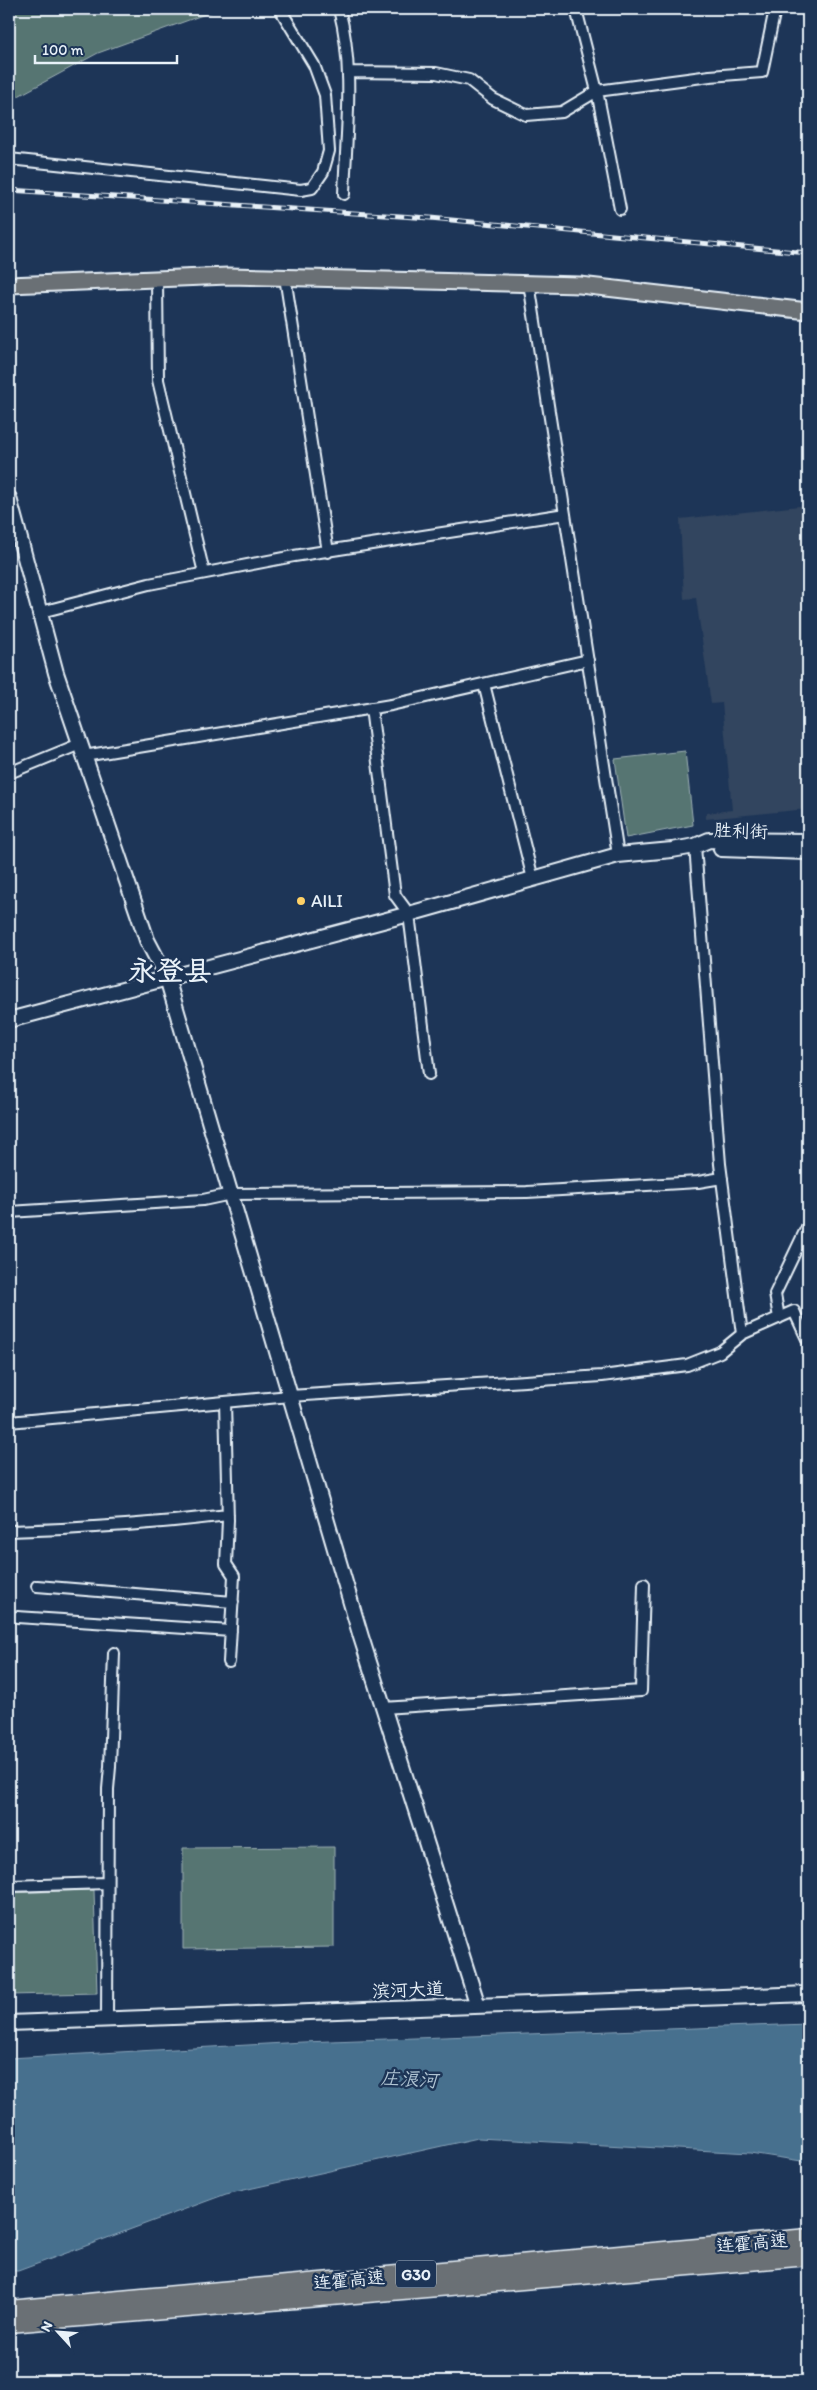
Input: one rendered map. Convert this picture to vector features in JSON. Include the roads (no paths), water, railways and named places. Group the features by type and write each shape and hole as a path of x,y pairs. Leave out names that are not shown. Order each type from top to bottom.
{"highway":[{"name":"连霍高速","path":"16,2316 808,2238"},
{"name":"连霍高速","path":"16,2316 608,2275 808,2256"}],"main road":[{"path":"9,285 228,276 580,285 808,311"}],"street":[{"path":"9,159 301,190 312,188 323,172 329,151 325,95 314,65 280,9"},
{"path":"339,9 345,32 349,72 344,194"},
{"path":"576,9 596,91 620,209"},
{"path":"349,72 436,73 470,80 493,99 526,115 562,112 596,91 700,77 762,72 775,9"},
{"path":"286,277 328,552"},
{"path":"156,278 158,380 204,574"},
{"path":"529,284 618,855"},
{"path":"9,498 56,673 148,940 167,978 383,1708 478,2006"},
{"path":"41,612 149,584 328,552 565,514"},
{"path":"9,773 82,750 371,708 588,660"},
{"path":"484,684 533,879"},
{"path":"371,708 395,895 409,914 430,1074"},
{"name":"胜利街","path":"695,846 709,840 808,841"},
{"path":"9,1020 409,914 618,855 695,846 722,1178 742,1334"},
{"name":"胜利街","path":"695,846 709,849 808,852"},
{"path":"9,1212 202,1200 231,1194 527,1192 698,1182 722,1178"},
{"path":"779,1318 775,1294 808,1225"},
{"path":"9,1422 290,1396 602,1376 687,1365 720,1352 742,1334 794,1311 808,1342"},
{"path":"226,1402 228,1515 226,1564 234,1576 228,1662"},
{"path":"9,1531 73,1530 167,1523 228,1515"},
{"path":"383,1708 641,1691 644,1584"},
{"path":"37,1586 233,1602"},
{"path":"17,1617 230,1631"},
{"path":"107,2020 108,1788 114,1653"},
{"path":"9,1886 107,1883"},
{"name":"滨河大道","path":"9,2023 808,1994"}],"water":[{"name":"庄浪河","path":"808,2024 808,2162 750,2153 478,2138 226,2194 18,2271 9,2271 9,2058 303,2042"}],"railway":[{"path":"9,190 430,218 808,253"}],"place":[{"name":"AILI","path":"301,901"}],"district":[{"name":"永登县","path":"170,970"}]}
